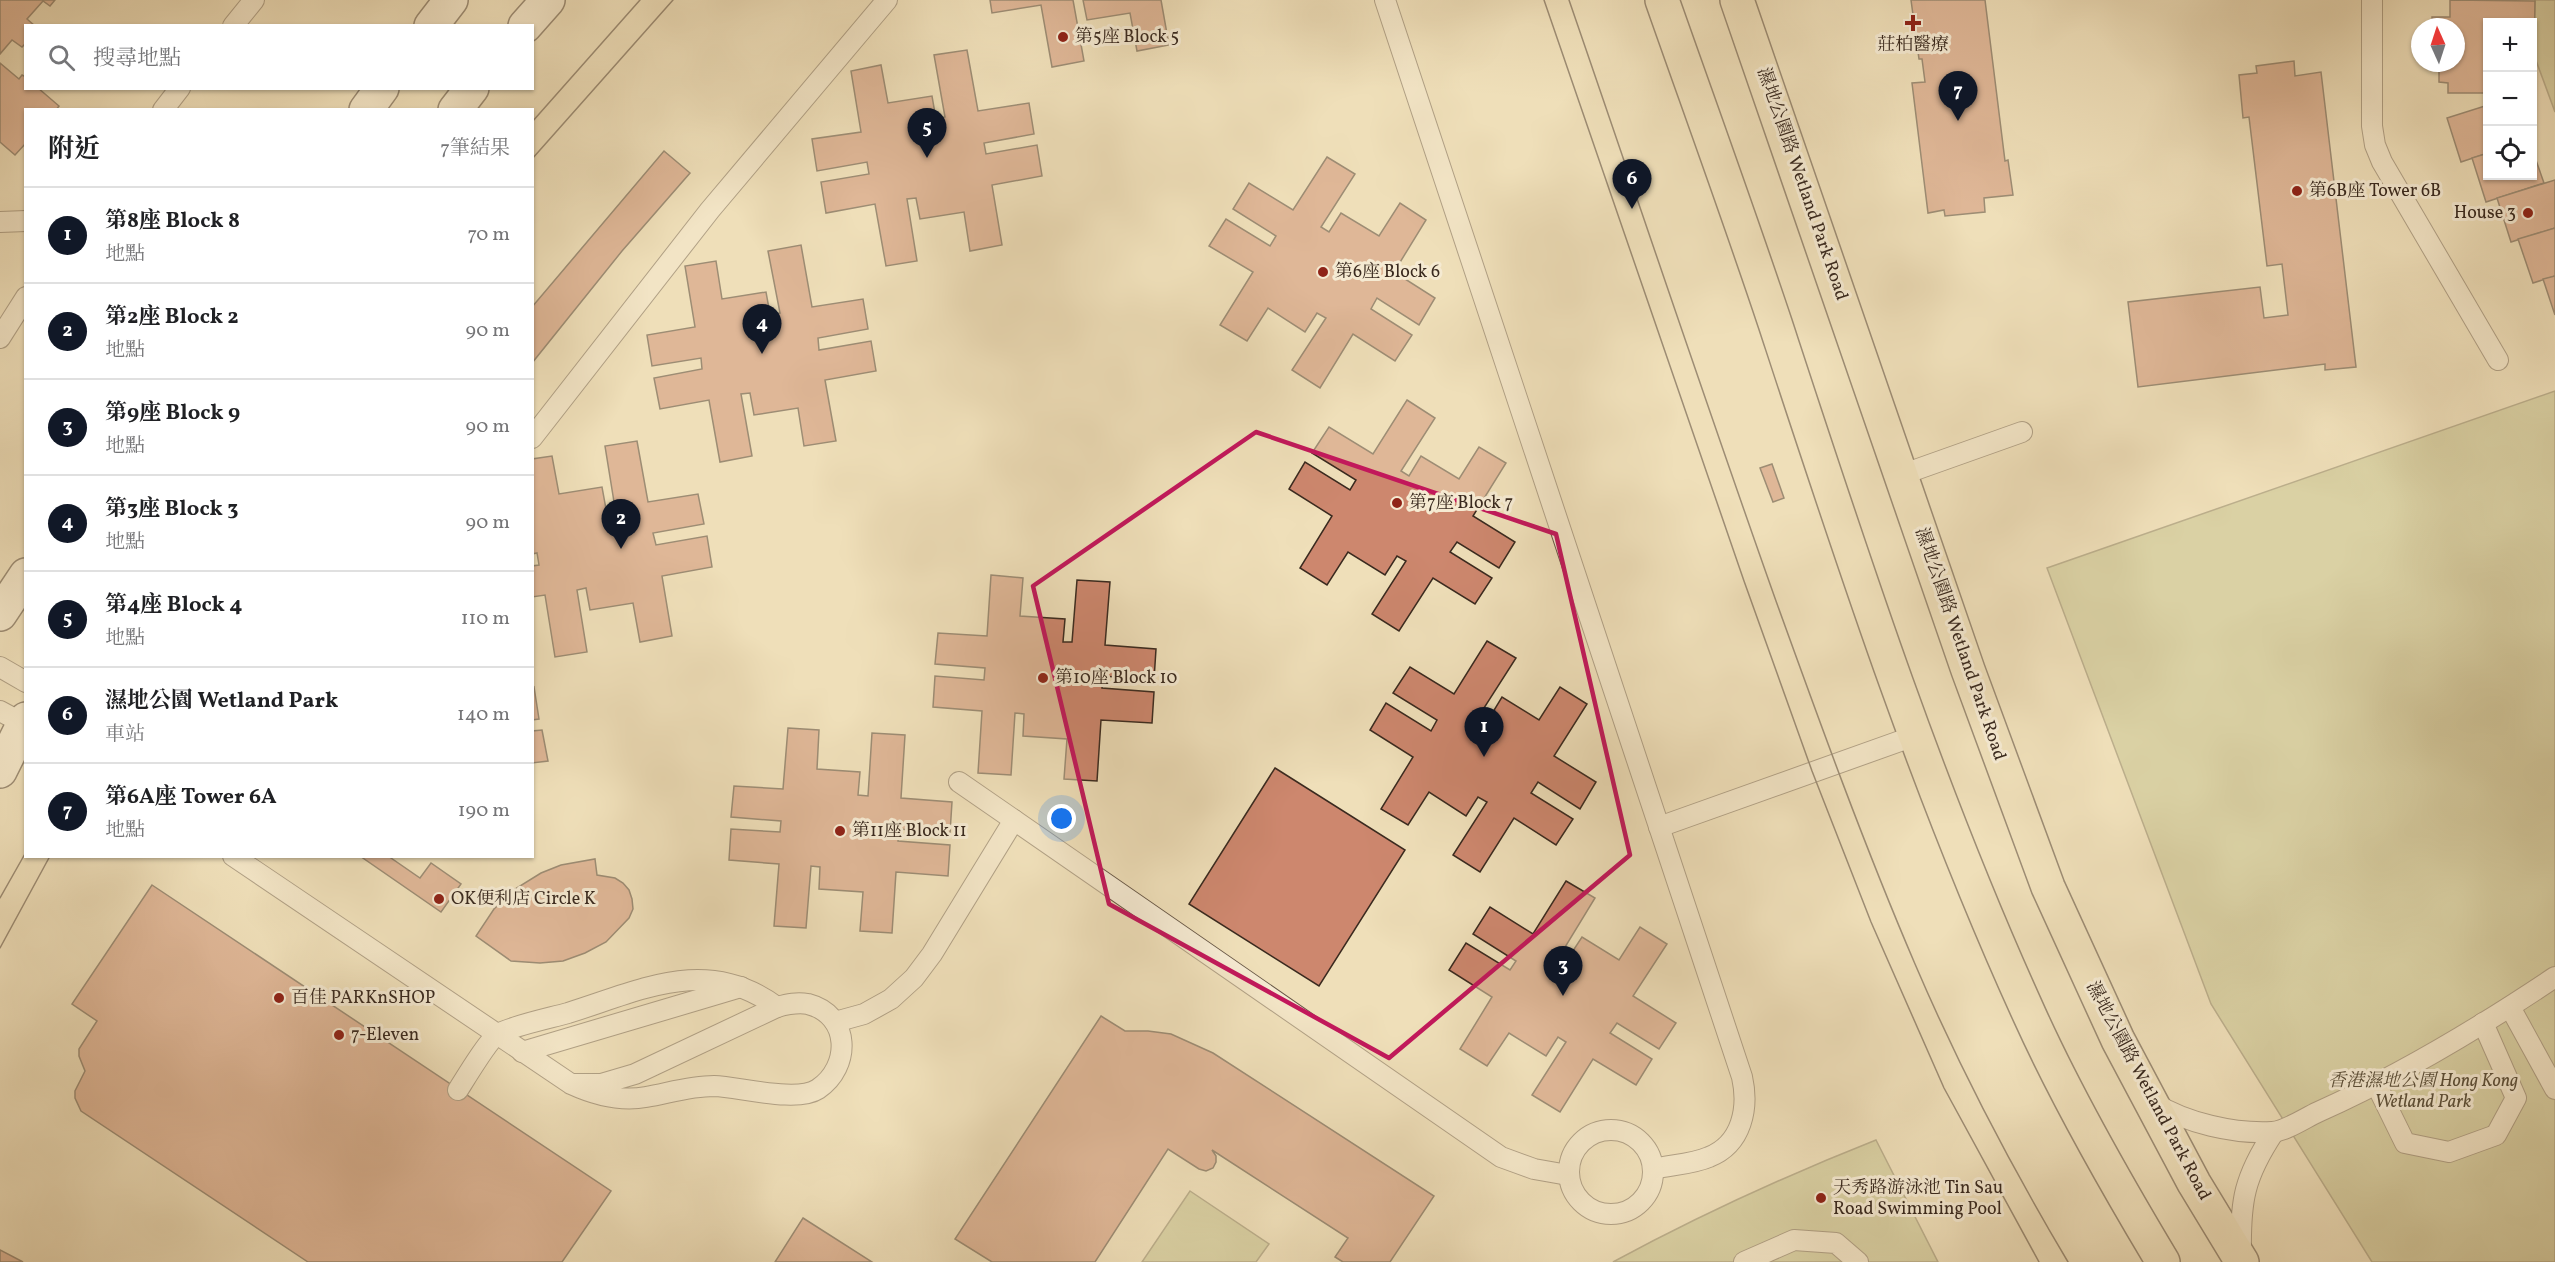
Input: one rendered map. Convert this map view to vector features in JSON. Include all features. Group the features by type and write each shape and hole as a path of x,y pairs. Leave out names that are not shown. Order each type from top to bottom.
{"main road":[{"path":"433,24 451,0"},
{"path":"527,24 548,0"},
{"path":"1662,0 1772,315 1807,428 1917,735 1984,908 2030,1017 2081,1116 2163,1262"},
{"name":"濕地公園路 Wetland Park Road","path":"1737,0 1968,670 2048,887 2118,1040 2194,1183 2242,1261"},
{"path":"367,108 381,90"},
{"path":"457,108 470,90"},
{"path":"0,614 24,578"},
{"path":"0,771 19,720"}],"lane":[{"path":"235,24 254,0"},
{"path":"534,435 710,210 886,0"},
{"path":"1385,0 1742,1077 1746,1096 1745,1114 1737,1132 1725,1147 1710,1157 1654,1169"},
{"path":"2372,0 2372,126 2375,145 2382,162 2498,360"},
{"path":"165,108 178,90"},
{"path":"0,222 24,221"},
{"path":"0,338 24,300"},
{"path":"1901,475 2022,432"},
{"path":"0,667 24,681"},
{"path":"1659,827 1917,735"},
{"path":"959,782 1502,1157 1534,1169 1568,1175"},
{"path":"835,1023 864,1014 891,999 914,978 932,954 1014,820"},
{"path":"235,858 571,1084 608,1097 628,1099 714,1086 799,1095 815,1092 828,1082 838,1069 843,1054 841,1038 835,1023 824,1012 810,1004 793,1003 777,1007 635,1074 601,1084 571,1084"},
{"path":"2150,1101 2164,1109 2205,1124 2230,1130 2274,1132 2377,1086 2510,1007 2555,977"},
{"path":"458,1090 496,1034 672,982 708,979 742,987 761,995 777,1007"},
{"path":"522,1052 742,987"},
{"path":"2510,1007 2555,1089"},
{"path":"2377,1086 2405,1143 2449,1152 2496,1135 2516,1098 2483,1023"},
{"path":"1616,1130 1629,1134 1642,1143 1650,1155 1654,1169 1652,1184 1646,1197 1628,1210 1606,1215 1593,1211 1580,1202 1572,1190 1568,1175 1570,1160 1576,1147 1587,1137 1601,1131 1616,1130"},
{"path":"2242,1261 2242,1201 2256,1159 2274,1132"},
{"path":"1744,1262 1794,1240 1836,1243 1858,1262"}],"highlighted area":[{"path":"1256,432 1556,534 1630,855 1389,1058 1109,904 1033,586"}],"green space":[{"path":"2535,0 2555,0 2555,112 2537,63 2537,18 2535,18"},
{"name":"香港濕地公園 Hong Kong Wetland Park","path":"2555,391 2555,1262 2372,1262 2211,1004 2047,568"},
{"name":"天秀路游泳池 Tin Sau Road Swimming Pool","path":"1876,1140 1938,1262 1613,1262 1742,1197"},
{"path":"1190,1191 1269,1244 1256,1262 1142,1262"}],"building":[{"path":"0,0 55,0 50,6 43,1 27,19 33,24 24,24 24,45 22,47 12,40 0,54"},
{"name":"第5座 Block 5","path":"990,0 1073,0 1084,61 1052,67 1041,5 992,13"},
{"name":"第5座 Block 5","path":"1083,0 1161,0 1169,45 1137,51 1130,13 1087,20"},
{"path":"1911,0 1985,0 2005,161 2008,160 2013,195 1984,198 1985,212 1945,216 1944,210 1928,213 1912,83 1925,82 1922,59 1919,59"},
{"path":"2450,0 2535,1 2535,18 2483,18 2483,93 2448,93 2448,83 2439,82 2439,72 2465,72 2465,18 2432,18 2450,17"},
{"path":"967,50 978,111 1029,103 1034,134 984,143 986,154 1037,145 1042,176 992,185 1002,245 970,251 964,212 920,219 916,198 907,199 917,261 886,266 875,204 826,213 821,182 869,174 867,162 817,171 812,139 861,132 851,71 881,65 888,103 932,96 936,119 945,117 934,55"},
{"name":"第6B座 Tower 6B","path":"2294,61 2295,76 2321,72 2356,367 2325,370 2325,364 2138,387 2128,302 2260,287 2264,318 2288,315 2282,264 2267,266 2249,117 2243,118 2239,75 2257,73 2256,66"},
{"path":"0,63 19,79 22,75 24,76 24,90 40,90 59,106 58,108 24,108 24,145 15,155 0,142"},
{"path":"2483,107 2483,155 2461,162 2447,118"},
{"path":"664,151 690,173 622,251 534,361 534,305"},
{"path":"2483,155 2483,180 2537,180 2537,163 2544,183 2486,202 2472,158"},
{"name":"第6座 Block 6","path":"1327,157 1355,174 1321,227 1329,232 1341,213 1379,236 1400,203 1426,220 1394,272 1435,298 1419,325 1377,298 1371,309 1412,335 1395,361 1353,334 1320,388 1292,370 1326,318 1317,313 1305,332 1268,308 1247,341 1220,325 1253,272 1209,246 1226,219 1270,246 1276,236 1233,209 1249,183 1293,210"},
{"name":"House 3","path":"2555,180 2555,228 2511,242 2497,198"},
{"path":"2555,228 2555,276 2533,283 2518,239"},
{"path":"801,245 812,307 863,299 868,329 818,338 819,350 871,341 876,371 825,380 836,441 804,446 798,408 754,415 750,393 741,394 752,456 720,462 709,400 660,409 654,378 702,369 701,358 652,366 647,335 695,327 685,266 716,261 722,299 766,292 770,314 780,313 768,251"},
{"path":"2555,276 2555,315 2543,279"},
{"name":"第7座 Block 7","path":"1407,400 1435,418 1401,471 1409,476 1421,456 1459,479 1479,447 1506,463 1473,516 1515,542 1499,568 1457,542 1450,552 1492,578 1475,604 1433,578 1399,631 1372,614 1406,561 1397,556 1385,575 1348,552 1327,585 1300,568 1332,516 1289,489 1305,462 1350,490 1356,480 1312,453 1329,427 1373,454"},
{"path":"637,441 648,502 698,494 704,524 653,533 656,545 707,536 712,567 662,576 672,636 640,642 633,603 590,610 586,588 577,590 587,652 555,657 545,595 534,597 534,566 539,565 537,553 534,554 534,459 552,456 559,494 602,487 606,509 615,508 605,446"},
{"path":"1772,464 1784,498 1773,502 1760,468"},
{"name":"第10座 Block 10","path":"991,575 1023,578 1020,616 1065,619 1063,642 1072,642 1077,580 1110,582 1105,645 1156,649 1154,680 1103,676 1102,688 1154,692 1152,723 1101,720 1097,781 1064,779 1067,739 1023,736 1024,714 1015,713 1011,775 978,773 982,711 933,707 935,676 984,680 985,668 935,664 938,633 987,636"},
{"path":"1487,641 1516,658 1482,711 1490,717 1502,697 1539,720 1560,687 1587,704 1554,756 1596,782 1580,809 1538,782 1531,793 1573,819 1556,845 1514,818 1480,872 1453,855 1487,802 1478,797 1466,816 1429,792 1408,825 1381,809 1413,757 1370,730 1386,703 1431,731 1437,720 1393,693 1410,667 1454,694"},
{"path":"534,687 539,719 534,720"},
{"name":"第11座 Block 11","path":"788,728 819,730 817,769 860,772 858,795 868,796 872,733 905,735 901,798 952,802 950,833 899,829 898,841 950,845 948,876 896,872 892,933 860,931 863,892 819,889 820,867 811,866 806,928 774,926 779,864 729,860 731,829 780,832 781,821 731,817 734,786 783,789"},
{"path":"542,730 548,761 534,763 534,731"},
{"path":"1275,768 1405,850 1319,986 1189,904"},
{"path":"363,858 391,858 420,878 431,863 461,884 441,912"},
{"path":"595,859 597,875 615,878 623,883 632,899 633,909 629,918 606,942 563,961 540,963 511,961 476,936 494,909 515,889 541,873 561,865"},
{"path":"1566,881 1595,898 1562,952 1569,957 1582,937 1619,960 1640,927 1667,944 1633,996 1676,1023 1659,1049 1617,1023 1610,1033 1652,1059 1636,1085 1593,1059 1560,1112 1532,1095 1566,1042 1558,1037 1546,1056 1509,1033 1487,1066 1460,1049 1492,997 1449,970 1466,943 1510,970 1516,961 1473,934 1490,907 1533,934"},
{"path":"152,885 611,1191 562,1262 308,1262 81,1111 75,1098 75,1091 85,1071 79,1056 79,1049 97,1021 72,1004"},
{"path":"1101,1016 1125,1031 1171,1034 1213,1053 1434,1196 1390,1262 1343,1262 1335,1257 1348,1238 1212,1150 1216,1156 1216,1162 1213,1168 1206,1171 1168,1149 1095,1262 992,1262 955,1239"},
{"path":"803,1218 872,1262 775,1262"},
{"path":"0,1250 23,1262 0,1262"}],"tram line":[{"path":"534,120 640,0"},
{"path":"534,157 673,0"},
{"path":"1544,0 1744,581 1812,771 1871,922 1944,1088 2039,1262"},
{"path":"1569,0 1776,601 1878,874 1915,964 1968,1078 2006,1153 2068,1262"},
{"path":"0,898 24,856"},
{"path":"0,948 49,858"}],"place":[{"name":"莊柏醫療","path":"1913,23"},
{"name":"第5座 Block 5","path":"1063,37"},
{"name":"第6A座 Tower 6A","path":"1958,121"},
{"name":"第4座 Block 4","path":"927,158"},
{"name":"第6B座 Tower 6B","path":"2297,191"},
{"name":"濕地公園 Wetland Park","path":"1632,209"},
{"name":"House 3","path":"2528,213"},
{"name":"第6座 Block 6","path":"1323,272"},
{"name":"第3座 Block 3","path":"762,354"},
{"name":"第7座 Block 7","path":"1397,503"},
{"name":"第2座 Block 2","path":"621,549"},
{"name":"第10座 Block 10","path":"1043,678"},
{"name":"第8座 Block 8","path":"1484,757"},
{"name":"第11座 Block 11","path":"840,831"},
{"name":"OK便利店 Circle K","path":"439,899"},
{"name":"第9座 Block 9","path":"1563,996"},
{"name":"百佳 PARKnSHOP","path":"279,998"},
{"name":"7-Eleven","path":"339,1035"},
{"name":"天秀路游泳池 Tin Sau Road Swimming Pool","path":"1821,1198"}]}
